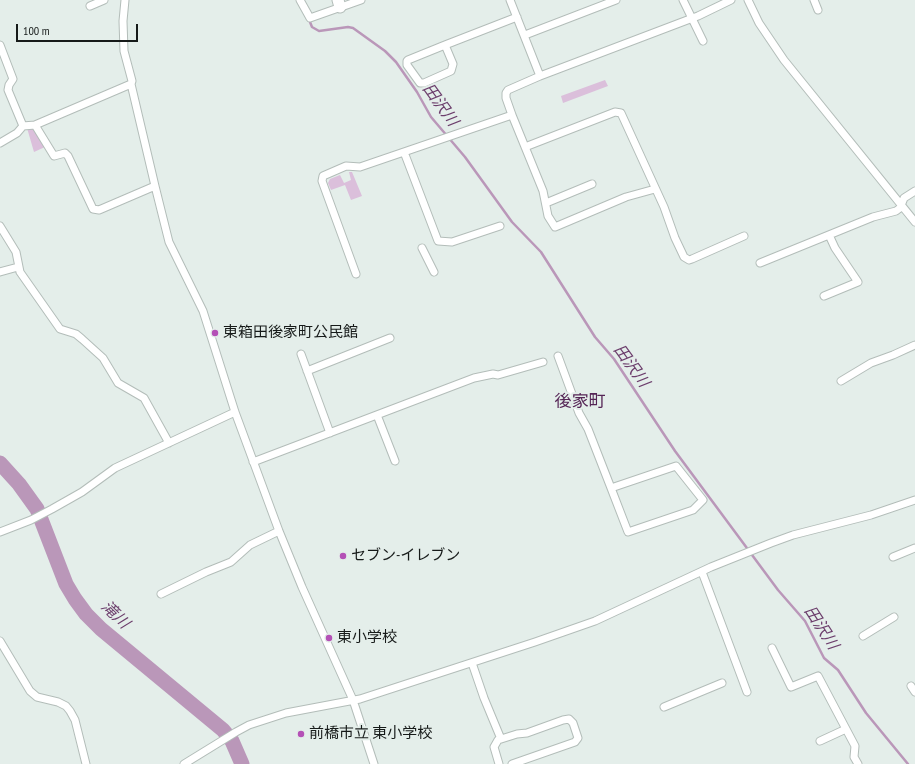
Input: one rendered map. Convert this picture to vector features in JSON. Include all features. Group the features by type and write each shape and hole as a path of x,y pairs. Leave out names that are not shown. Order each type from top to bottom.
{"street":[{"path":"90,6 102,0"},
{"path":"125,0 123,21 124,51 169,242 203,311 235,412 279,531 302,587 353,700 374,764"},
{"path":"300,0 310,18 339,4 361,0"},
{"path":"510,0 540,76"},
{"path":"525,35 616,0"},
{"path":"683,0 702,41"},
{"path":"655,189 626,197 555,227 548,216 543,191 512,115 506,98 506,91 540,76 692,18 732,0"},
{"path":"748,0 759,23 784,60 915,222"},
{"path":"814,0 818,10"},
{"path":"446,45 453,64 451,71 424,83 420,83 407,64 407,61 446,45 517,17"},
{"path":"0,44 13,79 8,90 23,126"},
{"path":"23,126 35,126 132,84"},
{"path":"525,147 618,112 623,115 669,220 675,238 686,259 692,259 744,236"},
{"path":"356,274 322,178 325,174 346,166 360,167 512,115"},
{"path":"0,143 17,134 23,126"},
{"path":"35,126 54,156 65,153 68,156 93,209 99,210 155,186"},
{"path":"404,152 438,241 452,242 500,226"},
{"path":"546,203 592,184"},
{"path":"760,262 873,217 896,211 900,208 904,198 915,191"},
{"path":"0,226 16,252 18,267 25,280 60,329 76,334 103,358 118,383 144,398 169,443"},
{"path":"824,296 858,282 835,248 829,235"},
{"path":"422,248 434,272"},
{"path":"0,272 18,267"},
{"path":"307,371 390,338"},
{"path":"841,381 871,363 915,345"},
{"path":"300,354 330,433"},
{"path":"558,356 628,532 693,510 703,500 676,466 611,488"},
{"path":"253,462 474,378 493,374 498,376 543,362"},
{"path":"0,532 49,511 82,492 115,468 235,412"},
{"path":"377,415 395,461"},
{"path":"184,764 249,725 278,716 353,700 472,663 588,623 750,551 784,538 865,516 915,500"},
{"path":"161,594 230,562 250,545 279,531"},
{"path":"893,557 915,548"},
{"path":"702,572 747,692"},
{"path":"863,636 894,617"},
{"path":"0,641 30,691 37,696 66,706 70,711 75,720 86,764"},
{"path":"772,648 791,688 818,676 855,748 854,757 858,764"},
{"path":"472,663 484,698 501,739"},
{"path":"664,707 722,683"},
{"path":"912,686 915,692"},
{"path":"499,764 494,747 496,742 501,739 517,734 527,733 563,720 569,719 572,723 578,738 575,742 512,764"},
{"path":"820,740 846,730"}],"shaded area":[{"path":"605,80 608,86 563,103 561,96"},
{"path":"27,128 34,128 45,147 34,152"},
{"path":"349,172 352,172 362,196 351,200 345,185 331,190 328,183 330,179 340,175 344,183 351,180"}],"waterway":[{"name":"田沢川","path":"310,22 312,27 319,31 348,27 353,28 385,51 396,62 417,92 431,117 465,157 512,222 541,252 595,337 614,359 675,451 778,590 805,621 824,658 838,670 866,713 908,764"},
{"name":"滝川","path":"0,463 19,484 37,509 66,584 86,614 101,629 223,730 232,741 242,764"}],"place":[{"name":"東箱田後家町公民館","path":"215,333"},
{"name":"セブン-イレブン","path":"343,556"},
{"name":"東小学校","path":"329,638"},
{"name":"前橋市立 東小学校","path":"301,734"}],"district":[{"name":"後家町","path":"580,402"}]}
